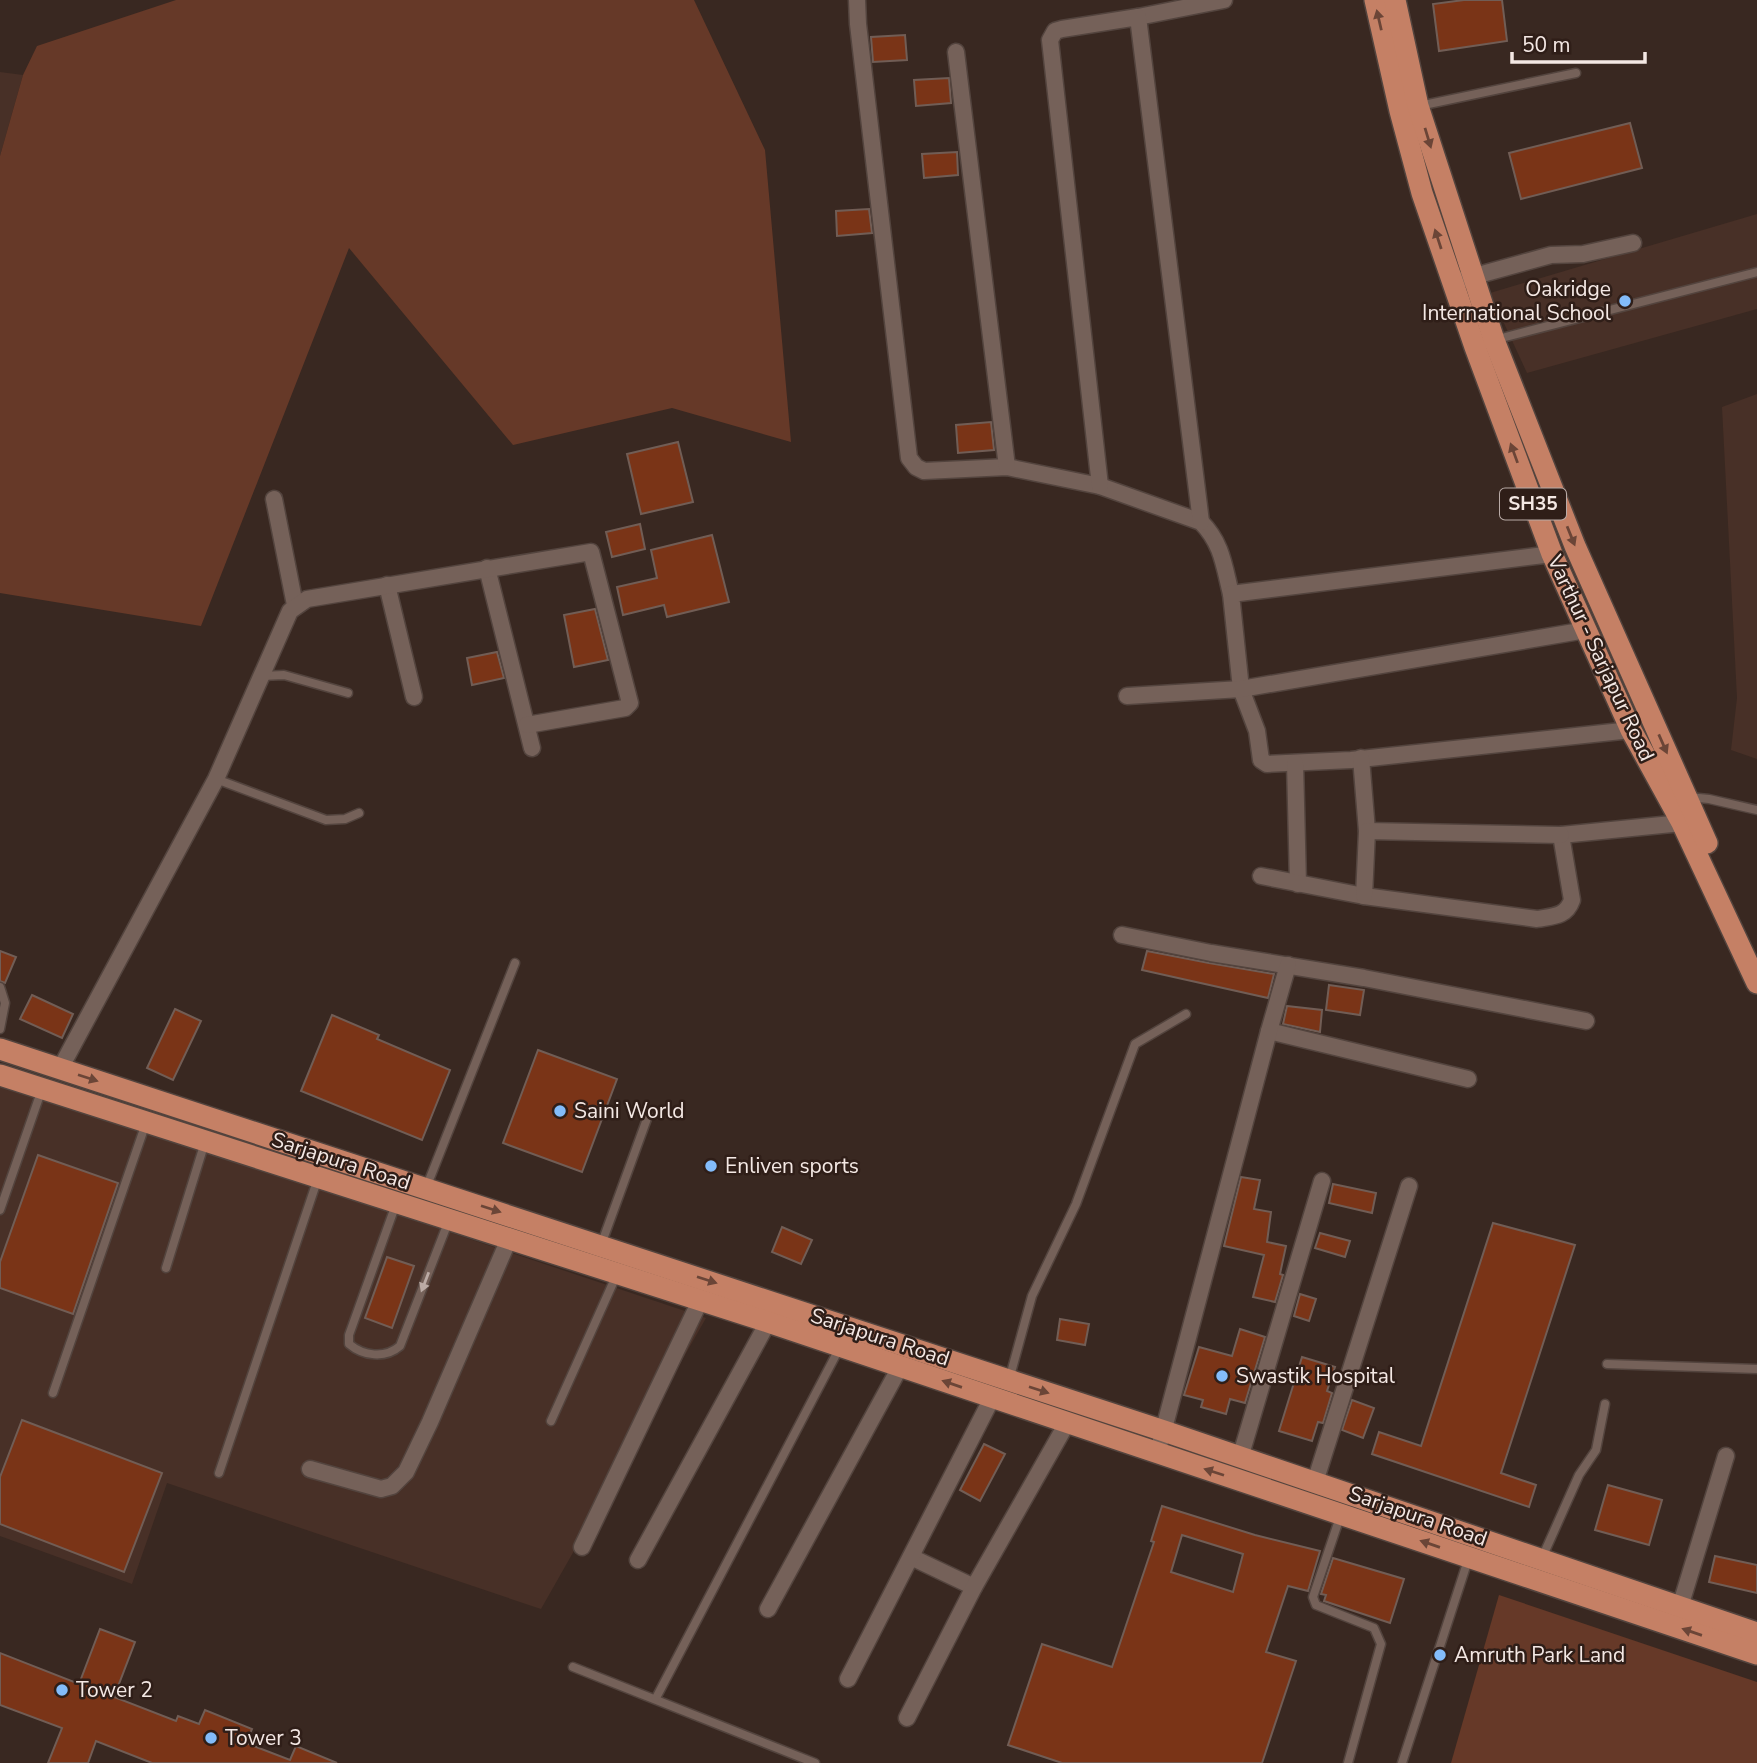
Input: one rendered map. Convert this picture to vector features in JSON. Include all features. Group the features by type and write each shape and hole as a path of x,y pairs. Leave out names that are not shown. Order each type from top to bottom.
{"main road":[{"name":"Varthur - Sarjapur Road","path":"1375,0 1409,108"},
{"name":"Varthur - Sarjapur Road","path":"1395,0 1423,193 1462,279 1552,554 1631,730 1679,799 1682,823 1756,972"},
{"name":"Varthur - Sarjapur Road","path":"1484,343 1575,546 1679,799 1756,972"},
{"name":"Sarjapura Road","path":"0,1049 426,1188 452,1208 509,1239 768,1322 1757,1654"},
{"name":"Sarjapura Road","path":"0,1075 397,1202 452,1208 600,1245 1164,1431 1757,1633"}],"street":[{"path":"857,0 909,458 916,467 924,471 1007,467 1100,486 1202,522 1213,533 1219,546 1231,594 1241,689 1257,731 1261,761 1267,764 1361,758 1631,730"},
{"path":"1100,486 1051,40 1055,32 1062,29 1224,0"},
{"path":"1138,17 1202,522"},
{"path":"956,52 1007,467"},
{"path":"1462,279 1551,255 1583,254 1633,243"},
{"path":"275,499 295,605"},
{"path":"60,1069 216,779 295,605 307,599 588,551 593,555 630,703 628,706 527,725"},
{"path":"1231,594 1552,554"},
{"path":"487,568 531,748"},
{"path":"387,585 414,697"},
{"path":"1127,696 1241,689 1586,630"},
{"path":"1361,758 1367,831 1364,896"},
{"path":"1295,762 1298,884"},
{"path":"1367,831 1561,835 1682,823"},
{"path":"1261,876 1364,896 1537,919 1557,916 1568,910 1572,900 1561,835"},
{"path":"1122,935 1586,1021"},
{"path":"1157,1453 1288,965"},
{"path":"1269,1031 1468,1079"},
{"path":"1240,1458 1322,1181"},
{"path":"1315,1482 1409,1186"},
{"path":"310,1469 381,1489 392,1486 407,1472 509,1239"},
{"path":"582,1547 700,1301"},
{"path":"638,1560 768,1322"},
{"path":"768,1609 900,1367"},
{"path":"849,1679 992,1398"},
{"path":"907,1718 974,1587 1067,1423"},
{"path":"1680,1607 1726,1456"},
{"path":"911,1557 974,1587"}],"lane":[{"path":"1409,108 1576,73"},
{"path":"1484,343 1757,272"},
{"path":"261,676 284,675 348,693"},
{"path":"216,779 326,820 345,819 359,813"},
{"path":"1679,799 1709,799 1757,810"},
{"path":"426,1188 515,963"},
{"path":"0,988 5,1003 0,1029"},
{"path":"1009,1380 1032,1296 1076,1204 1135,1044 1186,1014"},
{"path":"0,1210 42,1089"},
{"path":"600,1245 648,1116"},
{"path":"53,1392 146,1123"},
{"path":"166,1268 205,1142"},
{"path":"219,1473 318,1178"},
{"path":"397,1202 349,1335 349,1344 357,1350 379,1356 393,1353 400,1346 452,1208"},
{"path":"551,1421 617,1274"},
{"path":"656,1698 840,1347"},
{"path":"1607,1364 1757,1369"},
{"path":"1542,1559 1579,1475 1596,1450 1605,1404"},
{"path":"1341,1514 1313,1597 1314,1602 1374,1628 1381,1644 1348,1763"},
{"path":"1402,1763 1469,1557"},
{"path":"573,1667 815,1763"}],"shaded area":[{"path":"176,0 694,0 765,150 791,442 672,408 513,445 349,248 201,626 0,593 0,156 23,75 37,46"},
{"path":"0,72 23,75 0,156"},
{"name":"Oakridge International School","path":"1757,214 1757,309 1527,373 1490,293"},
{"path":"1757,394 1757,759 1731,750 1737,698 1722,407"},
{"path":"0,1082 706,1318 541,1609 167,1483 132,1584 0,1536"},
{"path":"1499,1595 1757,1682 1757,1763 1451,1763"}],"building":[{"path":"1464,0 1502,0 1507,41 1439,51 1433,4"},
{"path":"905,35 907,60 873,62 871,37"},
{"path":"949,78 951,103 916,106 914,80"},
{"path":"1630,123 1642,168 1521,199 1509,153"},
{"path":"957,152 958,175 924,178 922,154"},
{"path":"869,209 872,233 837,236 836,211"},
{"path":"991,422 994,450 958,453 956,425"},
{"path":"678,442 693,502 641,514 627,454"},
{"path":"640,524 645,549 612,557 606,532"},
{"path":"712,535 729,602 667,617 664,605 623,615 617,587 657,578 651,550"},
{"path":"595,609 608,660 574,667 564,615"},
{"path":"497,652 504,678 472,685 467,658"},
{"path":"0,951 16,957 5,983 0,981"},
{"path":"1147,951 1274,974 1268,998 1142,970"},
{"path":"1329,985 1364,990 1360,1015 1326,1010"},
{"path":"32,995 73,1014 62,1038 20,1019"},
{"path":"1287,1006 1322,1010 1320,1032 1283,1024"},
{"path":"175,1009 201,1021 173,1080 147,1068"},
{"path":"332,1015 379,1035 377,1039 450,1070 422,1140 301,1091"},
{"name":"Saini World","path":"538,1050 617,1079 582,1172 503,1143"},
{"path":"38,1155 118,1183 73,1314 0,1288 0,1262"},
{"path":"1241,1177 1260,1180 1254,1209 1271,1212 1267,1242 1286,1246 1280,1274 1283,1275 1275,1302 1253,1297 1264,1255 1224,1246"},
{"path":"1333,1184 1376,1193 1372,1213 1329,1203"},
{"path":"1493,1223 1575,1245 1501,1473 1536,1485 1529,1507 1372,1454 1379,1432 1421,1446"},
{"path":"782,1227 812,1240 801,1264 772,1252"},
{"path":"1320,1233 1350,1241 1345,1257 1315,1248"},
{"path":"387,1257 414,1266 392,1328 365,1318"},
{"path":"1300,1294 1316,1299 1309,1321 1294,1316"},
{"path":"1060,1319 1089,1324 1085,1345 1057,1340"},
{"name":"Swastik Hospital","path":"1240,1329 1265,1337 1245,1403 1230,1399 1226,1414 1201,1407 1203,1400 1184,1395 1199,1347 1232,1356"},
{"path":"1302,1357 1335,1367 1327,1391 1332,1393 1323,1423 1318,1422 1312,1441 1279,1431"},
{"path":"1352,1400 1374,1408 1363,1438 1342,1430"},
{"path":"22,1420 162,1473 124,1572 0,1524 0,1477"},
{"path":"984,1444 1005,1454 980,1501 960,1490"},
{"path":"1608,1485 1662,1500 1649,1545 1595,1530"},
{"path":"1162,1506 1255,1535 1320,1551 1308,1591 1288,1586 1266,1652 1296,1661 1262,1763 1062,1763 1008,1745 1042,1644 1112,1667 1154,1542 1151,1541","holes":["1182,1535 1243,1554 1233,1592 1171,1572"]},
{"path":"1715,1556 1757,1565 1757,1593 1709,1582"},
{"path":"1333,1558 1404,1579 1390,1623 1324,1601 1326,1595 1321,1594"},
{"name":"Tower 2","path":"100,1629 135,1642 114,1697 176,1721 178,1716 199,1724 205,1710 252,1729 246,1743 290,1760 296,1746 337,1763 152,1763 96,1741 88,1763 48,1763 62,1728 0,1705 0,1653 79,1684"}],"place":[{"name":"Oakridge International School","path":"1625,301"},
{"name":"Saini World","path":"560,1111"},
{"name":"Enliven sports","path":"711,1166"},
{"name":"Swastik Hospital","path":"1222,1376"},
{"name":"Amruth Park Land","path":"1440,1655"},
{"name":"Tower 2","path":"62,1690"},
{"name":"Tower 3","path":"211,1738"}]}
